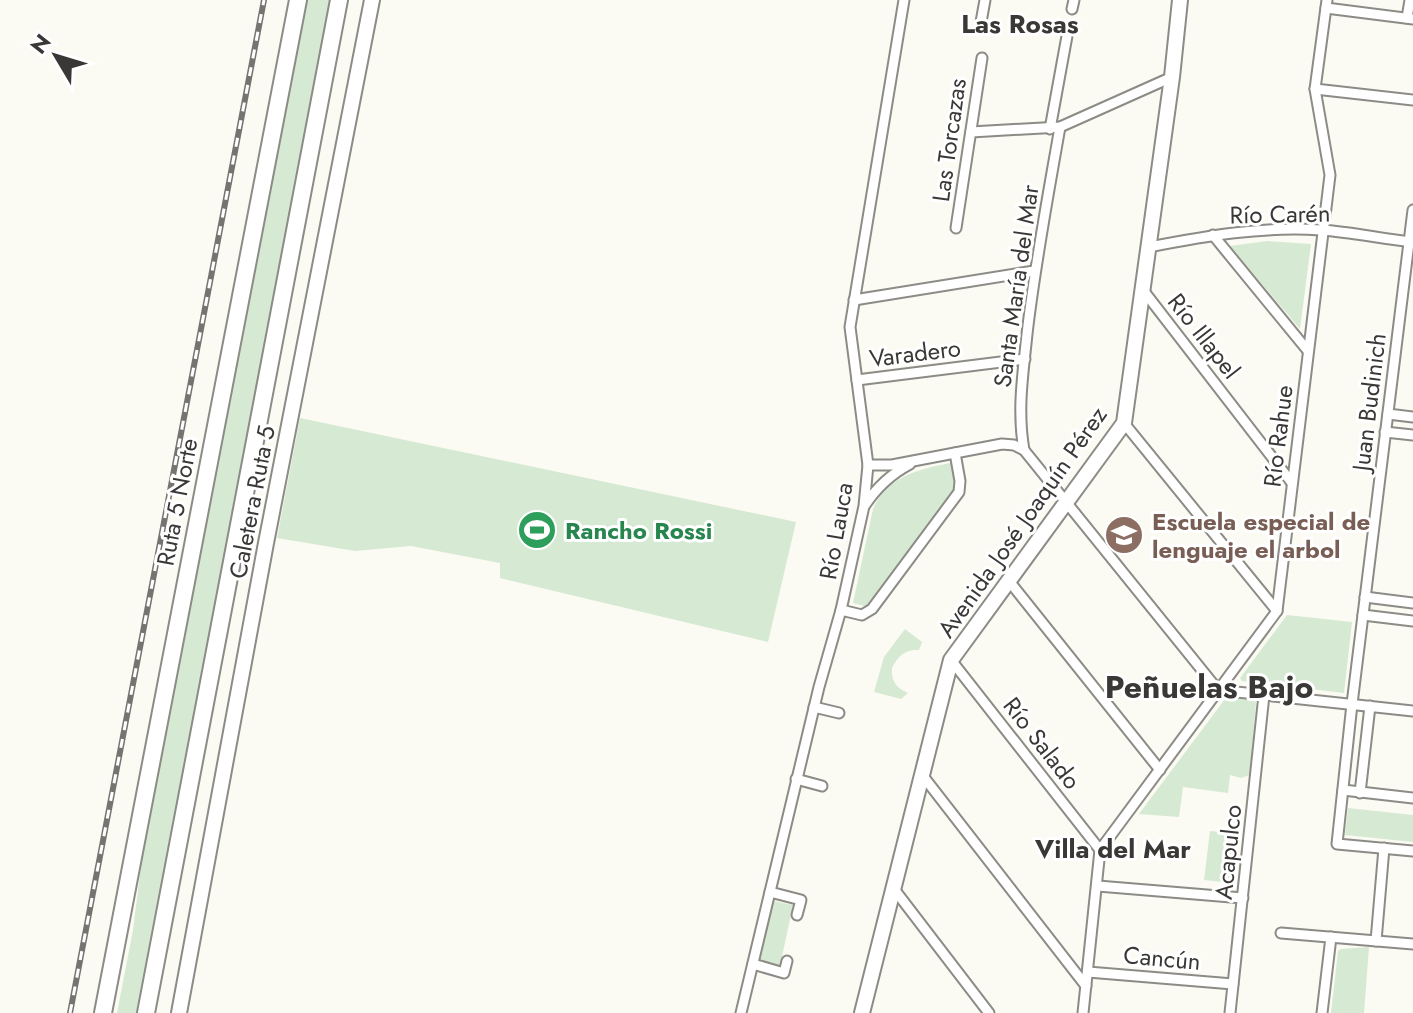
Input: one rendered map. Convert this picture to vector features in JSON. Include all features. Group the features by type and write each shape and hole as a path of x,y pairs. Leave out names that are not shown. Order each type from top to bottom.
{"highway":[{"name":"Ruta 5 Norte","path":"103,1013 298,0"},
{"path":"146,1013 339,0"}],"main road":[{"name":"Caletera Ruta 5","path":"179,1013 266,543 372,0"},
{"name":"Avenida José Joaquín Pérez","path":"862,1013 951,660 1124,423 1180,0"}],"street":[{"name":"Río Lauca","path":"741,1013 864,506 868,465 850,327 904,0"},
{"path":"981,22 985,0"},
{"path":"1327,4 1410,18 1410,0"},
{"name":"Río Rahue","path":"1277,611 1330,175 1315,89 1327,4"},
{"name":"Santa María del Mar","path":"1024,450 1020,390 1067,36"},
{"name":"Las Torcazas","path":"956,228 982,58"},
{"path":"971,132 1055,128 1172,77"},
{"path":"1315,89 1413,100"},
{"name":"Juan Budinich","path":"1413,210 1337,844 1413,851"},
{"name":"Río Carén","path":"1149,247 1213,235 1266,230 1323,230 1411,242"},
{"path":"1213,235 1308,351"},
{"path":"854,300 1034,271"},
{"name":"Río Illapel","path":"1143,290 1292,483"},
{"name":"Varadero","path":"857,380 1025,359"},
{"path":"1388,414 1413,417"},
{"path":"1002,444 1012,436 1020,421"},
{"path":"1083,1013 1100,850 1277,611 1124,423"},
{"path":"1385,432 1413,435"},
{"path":"868,465 892,465 1002,444 1014,445 1024,450 1218,690 1413,711"},
{"path":"841,610 862,615 872,609 959,492 955,453"},
{"path":"864,506 890,476 920,460"},
{"path":"1009,581 1160,770"},
{"path":"1365,597 1413,603"},
{"path":"1363,615 1413,621"},
{"name":"Río Salado","path":"951,660 1100,850"},
{"name":"Acapulco","path":"1230,1013 1264,695"},
{"path":"1360,793 1370,706"},
{"path":"814,707 839,713"},
{"path":"923,776 1086,986"},
{"path":"796,779 822,786"},
{"path":"1343,790 1413,798"},
{"path":"1376,941 1384,848"},
{"path":"1098,886 1243,898"},
{"path":"894,889 989,1013"},
{"path":"770,892 801,900 797,915"},
{"path":"1281,933 1413,944"},
{"path":"1322,1013 1331,937"},
{"path":"753,964 784,973 787,961"},
{"name":"Cancún","path":"1088,972 1233,984"}],"green space":[{"path":"305,0 331,0 139,1013 117,1013 133,930 143,850"},
{"path":"1267,241 1311,244 1300,329 1230,246"},
{"name":"Rancho Rossi","path":"300,418 796,522 768,642 500,578 500,563 411,546 355,551 277,538"},
{"path":"950,463 954,465 958,487 870,605 853,603 873,509 879,498 905,476"},
{"path":"1287,615 1352,622 1344,693 1242,681 1240,678"},
{"path":"905,629 922,642 919,650 902,654 892,668 895,684 908,693 901,699 874,692 884,657"},
{"path":"1228,695 1251,698 1256,702 1250,775 1241,778 1230,775 1228,793 1183,787 1179,817 1139,814"},
{"path":"1348,808 1413,815 1413,842 1345,835"},
{"path":"1210,831 1237,834 1232,883 1204,880"},
{"path":"773,901 793,905 780,966 759,960"},
{"path":"1369,947 1364,1013 1331,1013 1338,951"}],"railway":[{"path":"70,1013 264,0"}],"place":[{"name":"Rancho Rossi","path":"537,530"},
{"name":"Escuela especial de lenguaje el arbol","path":"1124,535"}],"district":[{"name":"Las Rosas","path":"1020,24"},
{"name":"Peñuelas Bajo","path":"1209,687"},
{"name":"Villa del Mar","path":"1113,849"}]}
